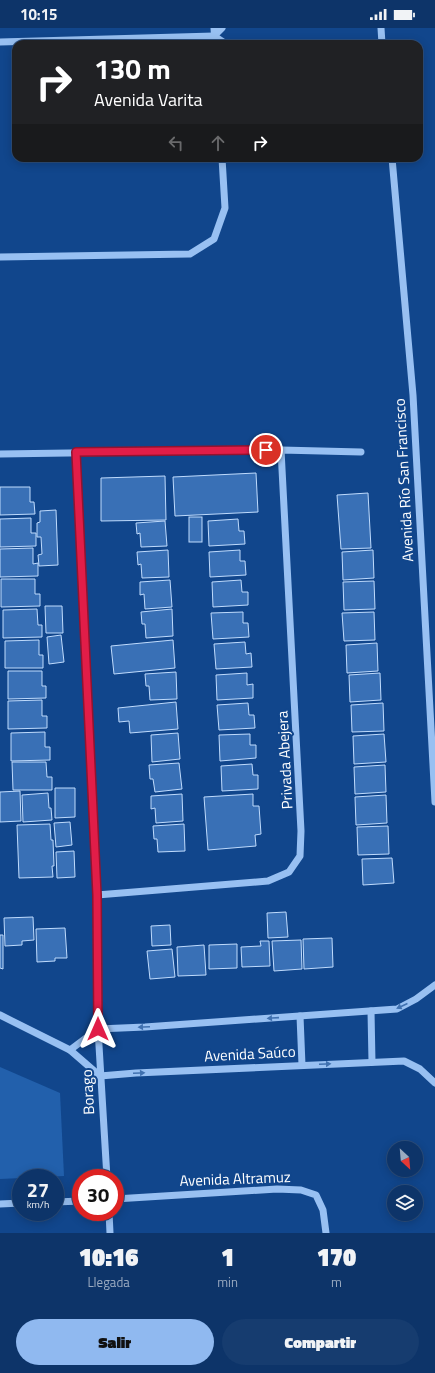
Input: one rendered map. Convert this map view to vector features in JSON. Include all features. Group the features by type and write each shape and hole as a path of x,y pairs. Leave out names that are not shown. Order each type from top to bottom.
{"street":[{"path":"214,28 214,40"},
{"path":"214,36 222,28"},
{"path":"382,28 382,40"},
{"path":"71,40 214,36 220,40"},
{"path":"0,42 12,42"},
{"path":"0,258 190,254 214,239 225,208 222,162"},
{"name":"Avenida Río San Francisco","path":"392,162 413,395 435,802"},
{"path":"0,454 282,450 361,452"},
{"name":"Privada Abejera","path":"97,895 268,881 289,872 300,856 301,831 282,450"},
{"name":"Borago","path":"76,452 97,895 98,1029 105,1169"},
{"path":"70,1050 98,1029 397,1009 416,1000 435,985"},
{"path":"371,1011 372,1062"},
{"path":"0,1015 70,1050 100,1076"},
{"path":"300,1016 302,1065"},
{"name":"Avenida Saúco","path":"100,1076 136,1073 404,1061 420,1069 435,1083"},
{"name":"Avenida Altramuz","path":"124,1198 277,1189 300,1190 316,1195 323,1210 326,1233"},
{"path":"0,1204 12,1203"},
{"path":"109,1221 110,1233"}],"shaded area":[{"path":"0,1067 60,1093 64,1169 12,1169 12,1178 0,1179"}],"building":[{"path":"256,473 258,512 175,516 173,477"},
{"path":"165,476 166,520 101,521 101,478"},
{"path":"0,487 30,487 30,502 34,502 35,514 0,515"},
{"path":"368,493 371,548 341,549 337,495"},
{"path":"56,510 58,565 39,566 38,555 42,554 41,537 37,537 37,523 40,522 40,511"},
{"path":"189,517 202,517 202,542 189,542"},
{"path":"31,518 31,533 36,533 36,546 0,547 0,519"},
{"path":"238,519 239,531 244,531 245,544 209,546 208,521"},
{"path":"165,521 167,546 141,547 140,533 137,534 136,523"},
{"path":"33,548 33,564 38,563 38,576 0,577 0,549"},
{"path":"168,550 169,577 142,578 141,564 138,565 137,552"},
{"path":"240,550 240,561 245,561 246,575 210,577 209,552"},
{"path":"373,550 374,578 343,580 342,552"},
{"path":"1,579 35,579 35,594 40,594 40,606 1,607"},
{"path":"170,580 172,607 145,609 144,594 140,595 140,582"},
{"path":"241,580 242,592 248,592 248,605 213,607 212,582"},
{"path":"374,581 375,609 344,610 343,582"},
{"path":"45,606 62,606 63,633 46,633"},
{"path":"37,609 38,625 42,625 42,637 3,638 3,610"},
{"path":"172,609 173,636 146,638 145,624 142,624 141,612"},
{"path":"243,612 243,623 248,623 249,637 213,639 211,613"},
{"path":"374,612 375,640 344,641 342,613"},
{"path":"61,635 64,662 49,664 47,637"},
{"path":"39,640 39,655 43,655 43,668 5,668 5,641"},
{"path":"173,640 175,668 114,674 111,646"},
{"path":"245,642 246,654 251,653 252,667 216,669 214,644"},
{"path":"377,643 378,671 347,673 346,645"},
{"path":"8,671 42,671 42,686 46,686 46,698 8,699"},
{"path":"176,672 177,699 150,700 149,686 146,686 145,674"},
{"path":"247,673 247,685 253,684 253,698 217,700 216,675"},
{"path":"380,673 381,700 350,702 349,675"},
{"path":"42,700 42,716 47,716 47,728 8,729 8,701"},
{"path":"176,702 178,729 130,733 129,721 119,722 118,708"},
{"path":"248,703 249,715 254,715 255,728 219,730 217,705"},
{"path":"383,703 384,731 352,732 351,705"},
{"path":"45,732 45,747 50,747 50,760 11,761 11,733"},
{"path":"178,733 180,759 152,762 151,735"},
{"path":"250,734 250,745 256,745 256,758 220,761 219,735"},
{"path":"384,734 386,762 354,764 353,736"},
{"path":"12,762 46,762 47,777 52,777 52,790 13,790"},
{"path":"179,763 182,789 155,792 153,779 150,779 149,765"},
{"path":"252,764 253,775 258,775 258,789 222,791 221,766"},
{"path":"385,765 386,792 355,794 354,767"},
{"path":"55,788 75,788 75,817 55,818"},
{"path":"20,791 21,821 0,822 0,792"},
{"path":"48,793 49,808 51,808 52,820 23,822 22,795"},
{"path":"182,794 183,821 156,823 155,808 151,809 151,796"},
{"path":"253,794 253,806 259,806 261,834 255,835 256,846 208,850 204,797"},
{"path":"386,795 387,823 356,825 355,797"},
{"path":"70,822 72,845 56,847 54,823"},
{"path":"50,824 51,840 53,840 53,877 19,878 17,825"},
{"path":"184,824 185,851 158,852 157,839 154,839 153,826"},
{"path":"388,826 389,854 358,855 357,827"},
{"path":"74,851 75,877 57,878 56,852"},
{"path":"392,858 394,883 363,885 362,859"},
{"path":"286,912 288,937 268,938 267,913"},
{"path":"33,917 34,940 22,941 22,945 5,946 4,918"},
{"path":"170,925 171,945 152,946 151,926"},
{"path":"65,928 67,958 55,958 55,961 37,962 36,929"},
{"path":"0,935 3,935 3,969 0,968"},
{"path":"332,938 333,967 304,969 303,939"},
{"path":"301,940 302,969 274,971 272,941"},
{"path":"260,941 269,941 270,966 242,967 241,947 261,946"},
{"path":"237,944 237,968 209,969 209,945"},
{"path":"204,945 206,975 178,976 177,947"},
{"path":"172,949 175,977 150,979 147,951"}],"route":[{"path":"98,1029 97,895 76,452 266,450"}]}
